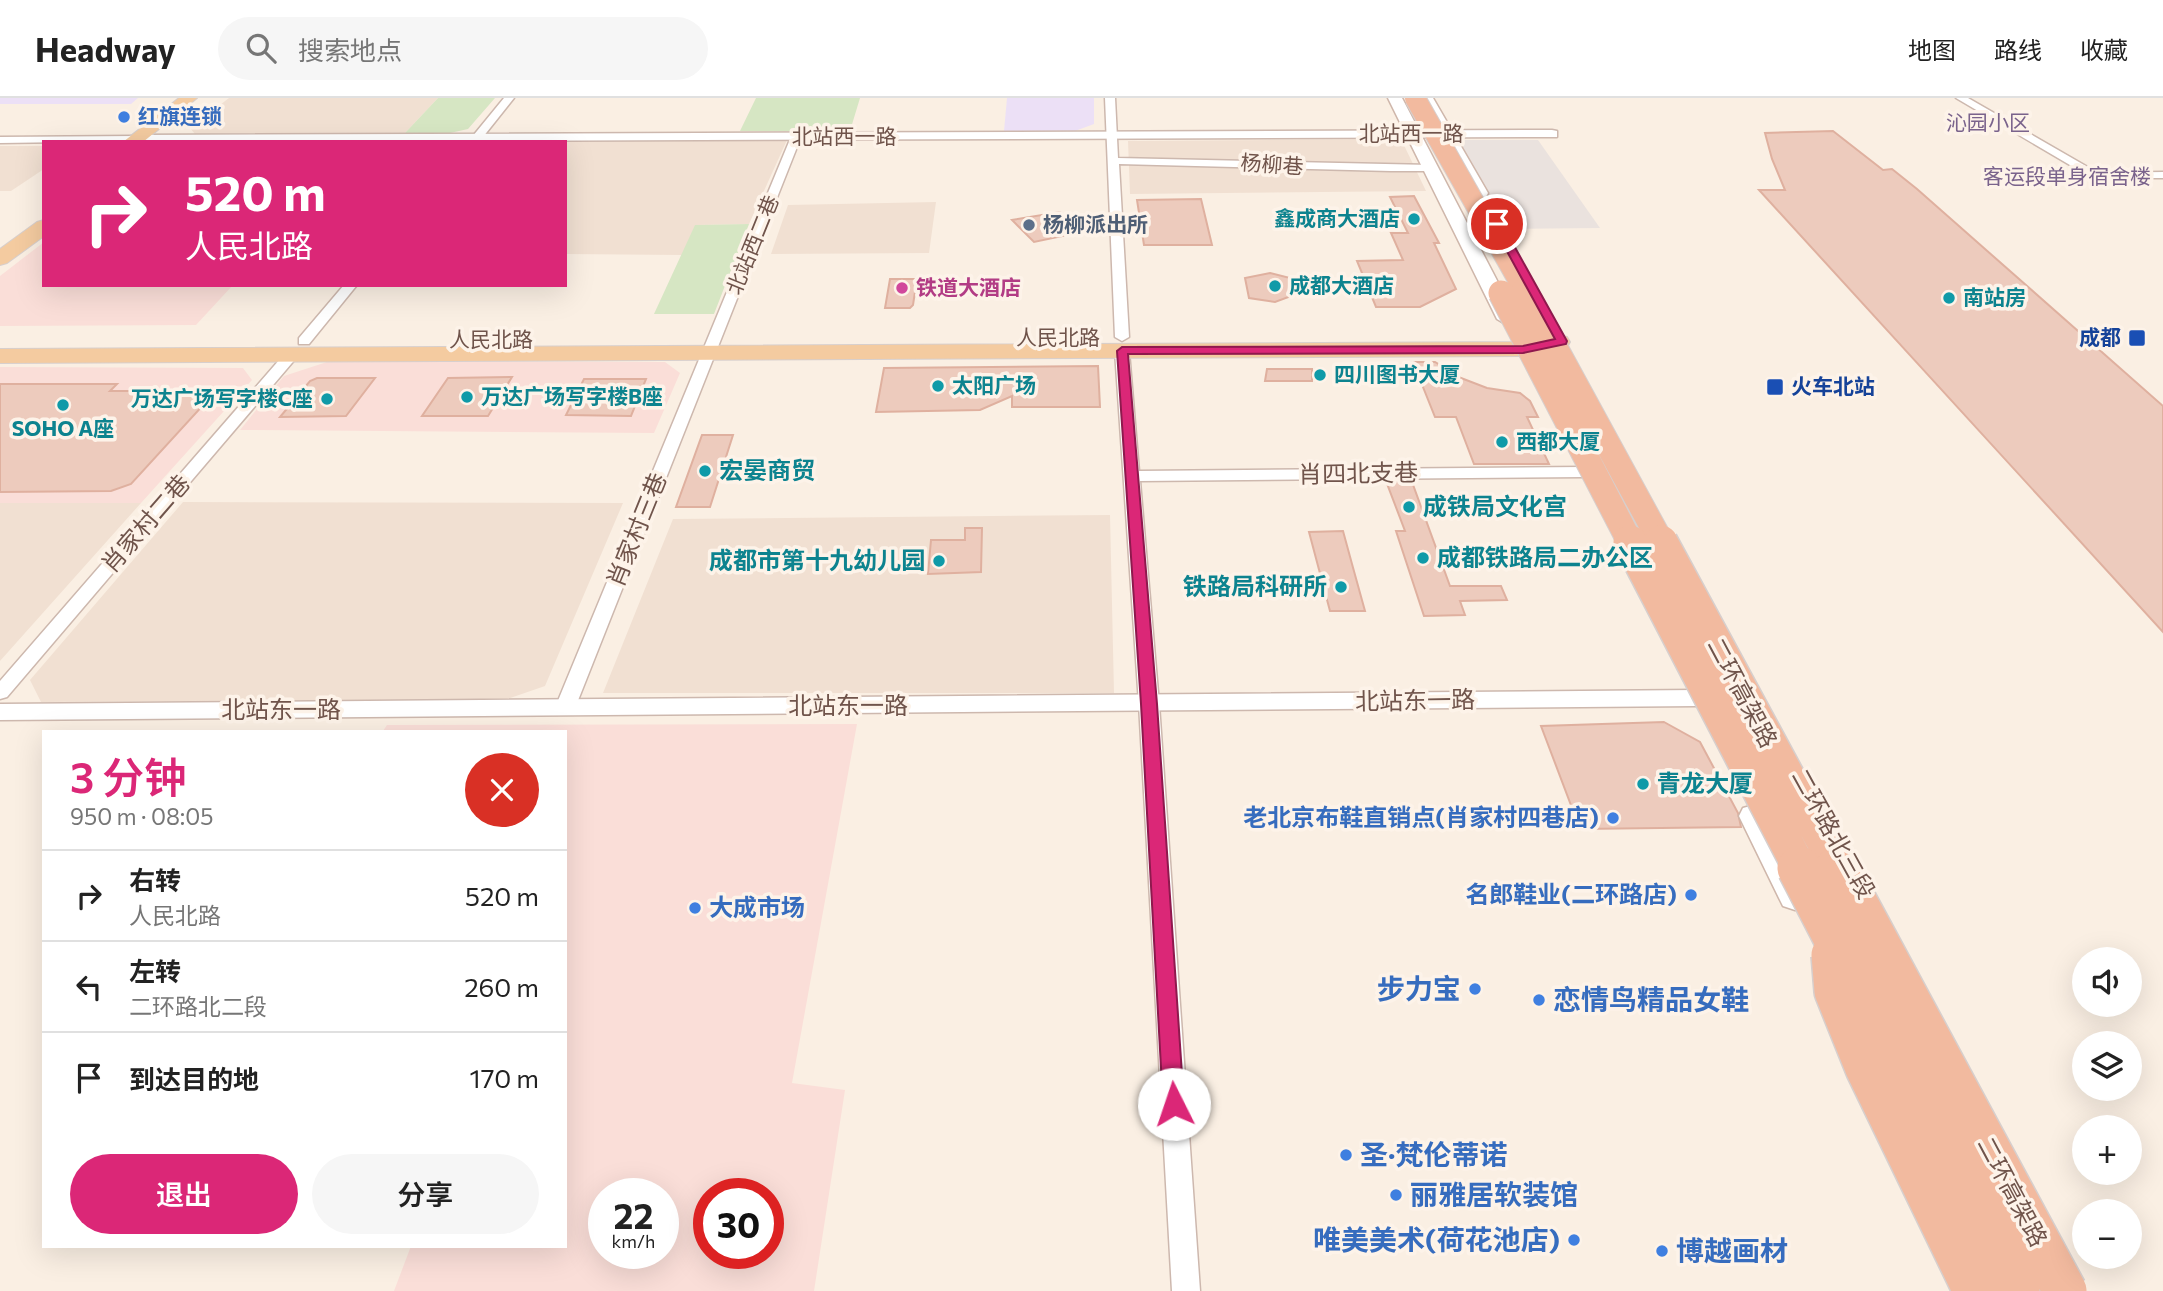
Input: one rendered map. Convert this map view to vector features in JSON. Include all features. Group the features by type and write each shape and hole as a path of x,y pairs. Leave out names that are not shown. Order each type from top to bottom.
{"highway":[{"name":"二环高架路","path":"1401,98 2018,1291"},
{"name":"二环高架路","path":"1415,98 1445,173 1551,338 2065,1291"},
{"path":"1432,98 1448,125 1445,173"},
{"path":"1831,932 1836,991 1846,1017 1867,1068 1975,1291"}],"main road":[{"path":"134,140 189,98"},
{"path":"157,140 210,98"},
{"path":"1395,98 1413,134 1445,173 1520,343 1867,1044 1994,1291"},
{"name":"二环路北三段","path":"1426,98 2083,1291"},
{"path":"0,239 42,208"},
{"path":"0,259 42,228"},
{"name":"人民北路","path":"0,356 298,348 1562,341"},
{"name":"人民北路","path":"0,342 298,348"}],"street":[{"path":"475,140 509,98"},
{"path":"1110,98 1122,344 1149,704 1186,1291"},
{"path":"1961,98 2096,176 2163,175"},
{"name":"北站西一路","path":"157,140 1552,134"},
{"name":"北站西二巷","path":"712,346 796,137"},
{"path":"0,140 42,140"},
{"name":"杨柳巷","path":"1113,161 1229,162 1445,173"},
{"name":"肖家村二巷","path":"0,693 349,287"},
{"name":"肖家村三巷","path":"565,708 712,346"},
{"name":"肖四北支巷","path":"1132,476 1584,472"},
{"name":"北站东一路","path":"0,712 1697,698"}],"shaded area":[{"path":"0,98 138,98 131,104 0,104"},
{"path":"229,98 438,98 405,133 195,134 190,128"},
{"path":"1007,98 1094,98 1094,124 1075,131 1004,131"},
{"path":"563,139 787,140 749,224 696,225 682,255 567,254 567,140"},
{"path":"1401,139 1426,191 1130,194 1128,141"},
{"path":"1454,140 1538,140 1600,228 1504,229"},
{"path":"0,146 42,146 42,170 11,191 0,191"},
{"path":"936,202 929,253 771,254 788,205"},
{"path":"42,244 42,287 231,287 196,325 0,326 0,276"},
{"path":"330,361 665,362 680,373 654,433 240,430 284,376"},
{"path":"0,367 243,368 252,380 141,503 0,503"},
{"path":"183,502 623,503 545,686 507,699 41,702 30,680"},
{"path":"0,503 141,503 0,661"},
{"path":"1110,515 1114,693 603,693 673,519"},
{"name":"大成市场","path":"857,724 792,1083 845,1090 814,1291 394,1291 410,1248 567,1248 567,730 384,730 387,725"}],"green space":[{"path":"438,98 495,98 468,129 450,133 405,133"},
{"path":"756,98 860,98 850,131 740,131"},
{"path":"749,224 714,314 654,314 695,225"}],"building":[{"name":"南站房","path":"1833,131 1883,170 1892,169 1917,189 2163,406 2163,632 1759,190 1785,190 1765,133"},
{"path":"1414,196 1439,243 1434,243 1456,289 1420,307 1376,307 1357,261 1403,260 1391,233 1408,233 1390,197"},
{"path":"1201,199 1212,245 1144,245 1137,200"},
{"name":"杨柳派出所","path":"1060,212 1082,232 1034,242 1012,220"},
{"name":"成都大酒店","path":"1270,273 1302,281 1305,291 1275,302 1249,298 1245,278"},
{"name":"铁道大酒店","path":"890,279 917,279 913,305 910,308 885,308"},
{"path":"1413,362 1435,362 1461,378 1487,388 1520,393 1530,401 1538,417 1527,417 1549,464 1474,464 1456,417 1435,417"},
{"path":"1098,366 1100,407 1012,407 1012,396 980,410 876,412 884,368"},
{"path":"1267,369 1312,369 1312,381 1265,381"},
{"name":"万达广场写字楼B座","path":"512,377 488,416 422,416 448,378"},
{"name":"万达广场写字楼C座","path":"317,378 375,378 346,416 280,417 310,381"},
{"path":"584,379 646,379 631,416 566,415"},
{"path":"0,384 117,384 110,391 216,391 131,484 111,491 0,492"},
{"name":"宏晏商贸","path":"702,435 733,435 710,507 676,507"},
{"name":"成都铁路局二办公区","path":"1386,481 1412,482 1450,586 1501,586 1507,600 1460,601 1465,615 1424,616 1396,531 1405,531"},
{"name":"成都市第十九幼儿园","path":"965,528 982,528 981,572 928,574 931,540 965,540"},
{"name":"铁路局科研所","path":"1343,531 1365,611 1330,611 1309,532"},
{"name":"青龙大厦","path":"1664,722 1700,742 1738,813 1741,827 1580,829 1541,726"}],"place":[{"name":"红旗连锁","path":"124,117"},
{"name":"鑫成商大酒店","path":"1414,219"},
{"name":"杨柳派出所","path":"1029,225"},
{"name":"成都大酒店","path":"1275,286"},
{"name":"铁道大酒店","path":"902,288"},
{"name":"南站房","path":"1949,298"},
{"name":"成都","path":"2137,338"},
{"name":"四川图书大厦","path":"1320,375"},
{"name":"太阳广场","path":"938,386"},
{"name":"火车北站","path":"1775,387"},
{"name":"万达广场写字楼B座","path":"467,397"},
{"name":"万达广场写字楼C座","path":"327,399"},
{"name":"SOHO A座","path":"63,405"},
{"name":"西都大厦","path":"1502,442"},
{"name":"宏晏商贸","path":"705,471"},
{"name":"成铁局文化宫","path":"1409,507"},
{"name":"成都铁路局二办公区","path":"1423,558"},
{"name":"成都市第十九幼儿园","path":"939,561"},
{"name":"铁路局科研所","path":"1341,587"},
{"name":"青龙大厦","path":"1643,784"},
{"name":"老北京布鞋直销点(肖家村四巷店)","path":"1613,818"},
{"name":"名郎鞋业(二环路店)","path":"1691,895"},
{"name":"大成市场","path":"695,908"},
{"name":"步力宝","path":"1475,989"},
{"name":"恋情鸟精品女鞋","path":"1539,1000"},
{"name":"圣·梵伦蒂诺","path":"1346,1155"},
{"name":"丽雅居软装馆","path":"1396,1195"},
{"name":"唯美美术(荷花池店)","path":"1574,1240"},
{"name":"博越画材","path":"1662,1251"}],"district":[{"name":"沁园小区","path":"1988,123"},
{"name":"客运段单身宿舍楼","path":"2067,177"}],"route":[{"path":"1174,1104 1149,704 1122,351 1523,349 1562,341 1497,224"}]}
